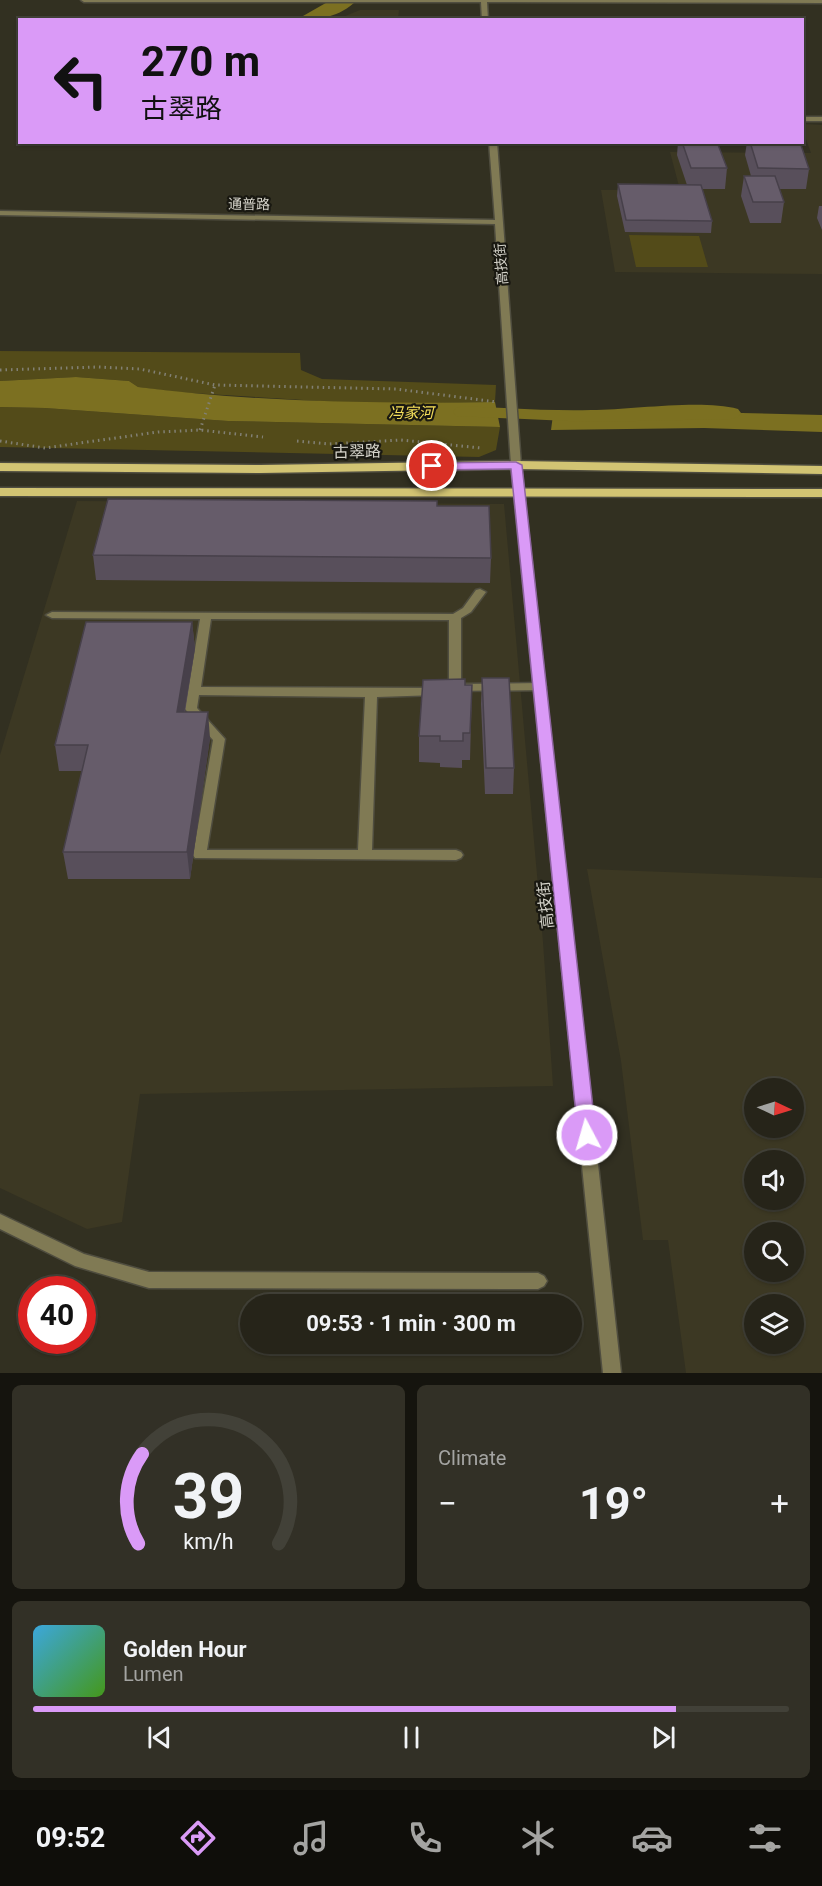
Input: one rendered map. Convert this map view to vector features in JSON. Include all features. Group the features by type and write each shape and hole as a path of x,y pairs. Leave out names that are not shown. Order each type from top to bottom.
{"main road":[{"name":"古翠路","path":"0,467 260,469 516,465 822,470"},
{"path":"0,492 822,493"}],"street":[{"path":"84,0 822,2"},
{"path":"484,1 485,18"},
{"path":"804,119 822,119"},
{"name":"高技街","path":"493,144 516,465 612,1373"},
{"name":"通普路","path":"0,213 498,222"},
{"path":"52,615 455,617 467,610 480,592"},
{"path":"206,616 191,710 219,739 200,855 456,855"},
{"path":"454,688 455,617"},
{"path":"195,691 371,693 429,692 454,688 540,687"},
{"path":"365,855 371,693"},
{"path":"0,1221 81,1260 149,1280 538,1281"}],"path":[{"path":"0,370 98,367 140,369 215,385 396,389 495,402"},
{"path":"200,430 215,385"},
{"path":"0,441 45,448 158,432 200,430 263,438"},
{"path":"297,441 329,444 401,440 486,448"}],"shaded area":[{"path":"360,10 399,10 398,18 340,18"},
{"path":"804,124 822,125 822,274 615,272 601,190 680,190 670,152 811,153 804,134"},
{"path":"629,235 699,236 708,267 636,267"},
{"path":"0,351 300,353 301,370 322,379 496,385 495,402 369,404 175,392 138,387 129,381 76,377 0,381"},
{"path":"0,407 228,421 500,427 496,450 479,457 0,447"},
{"path":"77,501 504,504 543,942 553,1086 140,1094 122,1222 87,1229 0,1188 0,755"},
{"path":"587,869 822,878 822,1373 686,1373 668,1240 643,1240 621,1061"}],"water":[{"path":"331,0 357,0 336,14 321,18 300,18"},
{"path":"76,377 129,381 138,387 272,399 405,403 495,402 500,427 228,421 0,407 0,381"},
{"path":"698,412 822,415 822,432 704,428 551,430 553,415"}],"building":[{"path":"683,144 718,144 727,168 691,168"},
{"path":"751,144 801,144 809,169 758,168"},
{"path":"744,176 775,176 784,202 753,202"},
{"path":"618,184 701,185 712,221 626,220"},
{"path":"108,499 437,501 437,506 489,506 491,558 93,555"},
{"path":"86,622 192,622 177,712 208,712 187,852 63,852 88,745 55,745"},
{"path":"482,678 509,678 514,768 486,768"},
{"path":"465,679 465,685 472,685 470,733 463,733 463,741 440,741 440,736 419,736 423,680"}],"waterway":[{"name":"冯家河","path":"463,412 590,416 731,413"}],"route":[{"path":"432,466 516,465 587,1135"}]}
